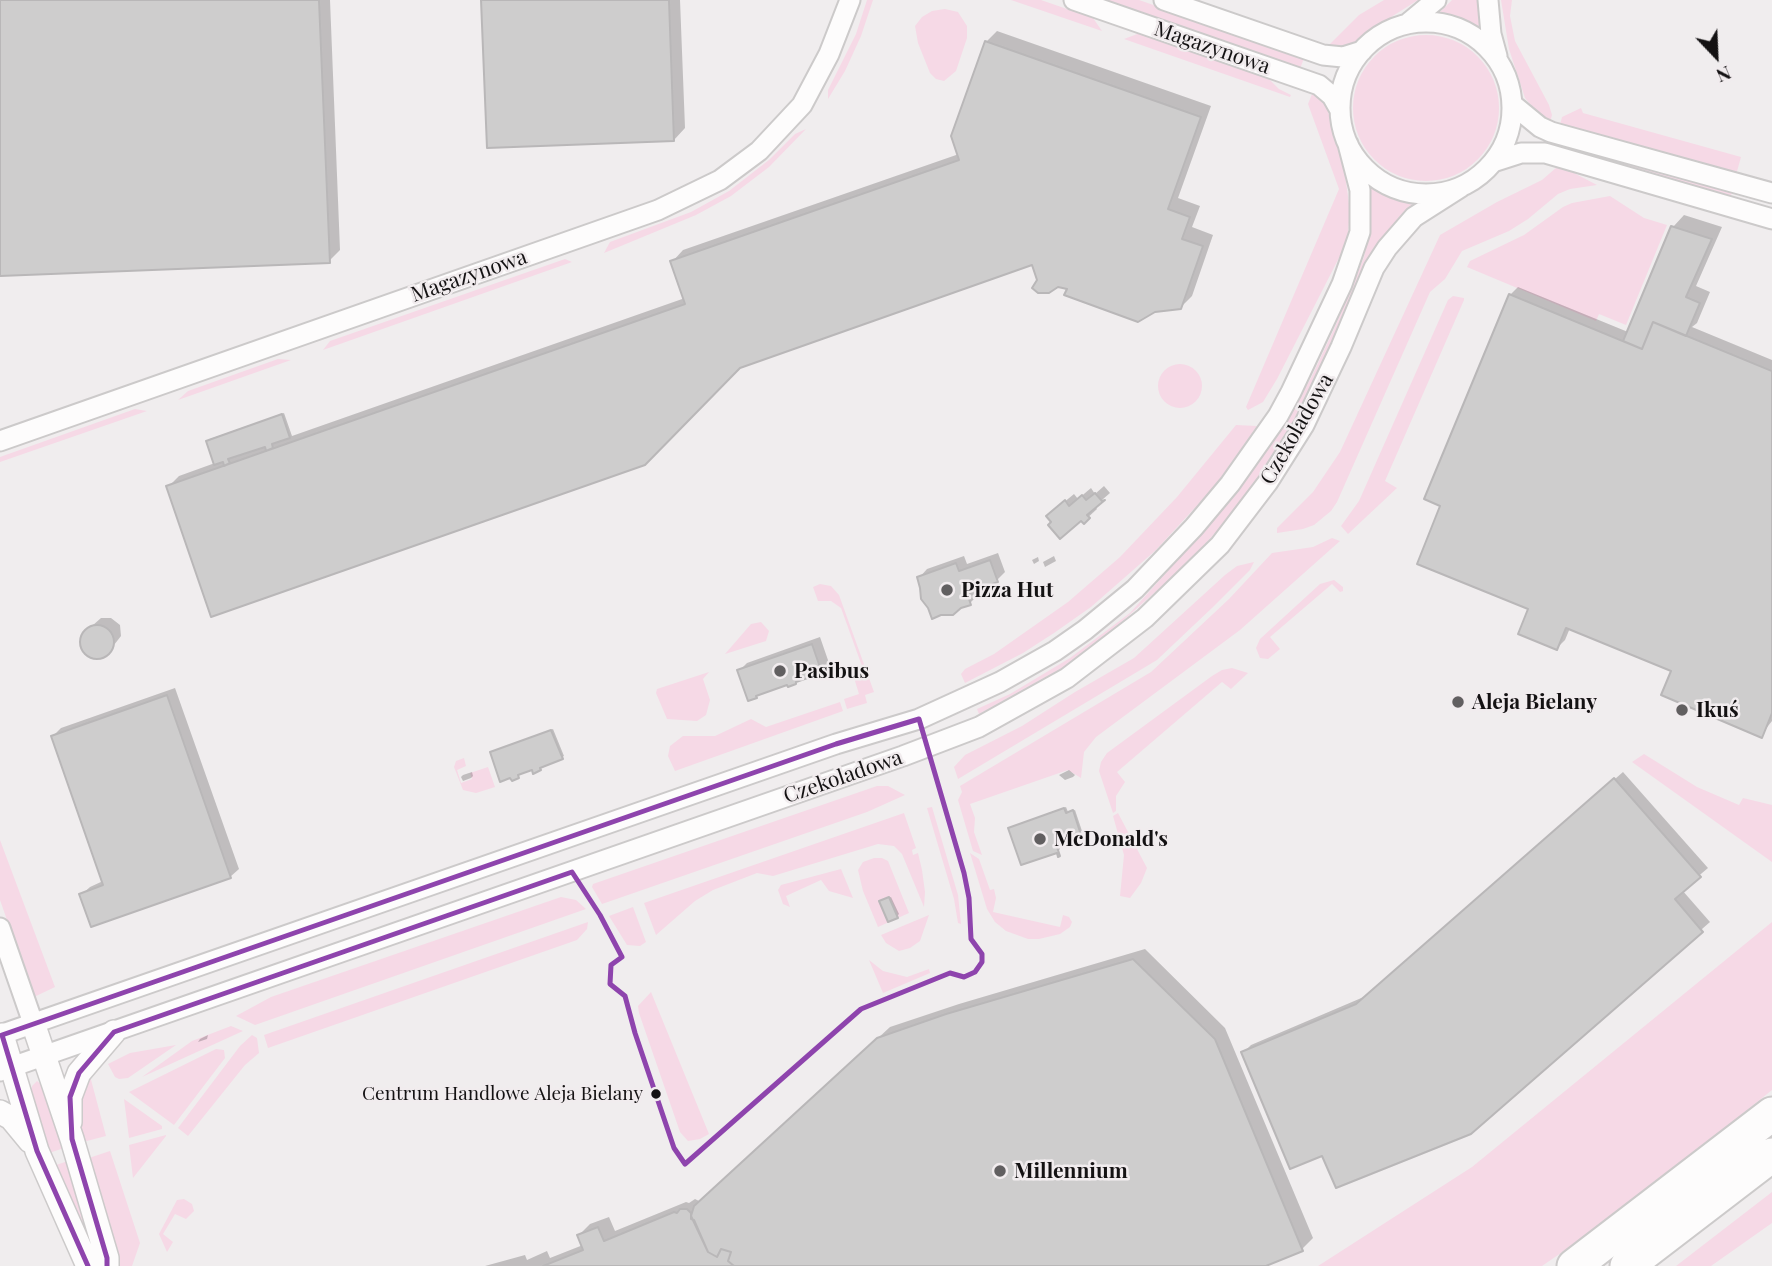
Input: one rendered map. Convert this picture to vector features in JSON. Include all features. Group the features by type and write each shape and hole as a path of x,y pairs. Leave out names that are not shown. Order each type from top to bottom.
{"highway":[{"path":"1574,1266 1772,1114"},
{"path":"1627,1266 1772,1155"}],"street":[{"name":"Magazynowa","path":"0,441 658,210 720,180 759,151 802,105 829,54 850,0"},
{"name":"Magazynowa","path":"1074,0 1319,85 1332,96 1340,110"},
{"name":"Magazynowa","path":"1164,0 1324,55 1343,57 1362,51"},
{"path":"1406,24 1436,0"},
{"path":"1488,0 1491,34 1510,89 1512,104 1510,129 1493,162 1461,187 1422,194 1395,188 1372,175 1354,156 1344,133 1340,110 1345,78 1362,51 1382,34 1406,24 1441,23 1458,28 1487,47 1498,60"},
{"path":"1493,162 1521,153 1545,153 1769,218 1772,195 1551,132 1539,127 1512,104"},
{"name":"Czekoladowa","path":"88,1266 37,1151 6,1069 1,1033 836,744 919,719 1000,682 1055,651 1135,589 1194,527 1230,484 1278,416 1342,284 1360,232 1360,190 1348,144"},
{"name":"Czekoladowa","path":"6,1069 903,756 979,727 1068,678 1145,618 1220,545 1268,482 1304,425 1374,268 1387,248 1414,218 1461,187"},
{"path":"0,928 72,1139 107,1258 107,1266"},
{"path":"72,1139 71,1097 79,1073 114,1032"},
{"path":"0,1112 11,1118 37,1151"}],"shaded area":[{"path":"867,0 873,0 861,36 828,99 828,90 856,34"},
{"path":"1011,0 1041,0 1093,18 1102,31"},
{"path":"1100,0 1139,0 1304,58 1300,69"},
{"path":"1384,0 1418,0 1357,41 1345,47 1328,46 1359,15"},
{"path":"1452,0 1478,0 1482,28 1455,16 1439,13"},
{"path":"1501,0 1512,0 1510,16 1515,41 1549,105 1552,115 1550,122 1540,116 1525,98 1509,49"},
{"path":"945,9 958,12 967,26 967,38 956,71 944,81 936,79 930,73 918,43 915,26 922,17 932,11"},
{"path":"1140,33 1269,79 1279,89 1291,95 1290,97 1124,39"},
{"path":"1426,35 1454,40 1478,56 1494,80 1499,108 1494,136 1478,160 1454,176 1426,181 1398,176 1374,160 1358,136 1353,108 1358,80 1374,56 1398,40"},
{"path":"1312,94 1324,103 1328,111 1344,167 1350,211 1348,233 1344,248 1277,379 1263,402 1248,410 1246,407 1339,189 1308,104"},
{"path":"1581,108 1583,113 1741,157 1736,175 1560,125 1562,117"},
{"path":"806,129 769,167 731,196 696,215 604,253 610,242 691,212 729,191 769,160 795,134"},
{"path":"1565,145 1732,193 1730,197 1563,149"},
{"path":"1557,167 1597,185 1570,189 1558,194 1509,231 1462,251 1445,279 1430,292 1337,502 1331,511 1314,525 1277,533 1277,528 1313,492 1340,452 1440,235 1542,180"},
{"path":"1369,187 1390,198 1413,205 1400,216 1371,254 1302,408 1254,486 1188,563 1099,642 1064,667 979,714 977,709 1010,694 1070,658 1130,613 1234,497 1284,425 1311,378 1334,329 1364,257 1371,219"},
{"path":"1610,196 1644,218 1667,225 1626,325 1599,314 1596,321 1467,267 1470,261 1524,235 1563,207"},
{"path":"565,259 572,262 323,350 330,341"},
{"path":"1453,296 1464,300 1385,481 1397,488 1348,534 1341,526 1359,501 1448,300"},
{"path":"278,359 291,360 178,400 188,391"},
{"path":"1180,364 1189,365 1196,370 1201,377 1201,395 1196,402 1189,407 1180,408 1171,407 1164,402 1159,395 1158,386 1159,377 1164,370 1171,365"},
{"path":"135,409 147,411 0,462 0,457"},
{"path":"1236,425 1257,426 1215,486 1156,550 1091,607 1054,633 1023,653 965,683 961,674 965,669 994,654 1068,602 1120,557 1177,497"},
{"path":"1332,538 1340,541 1240,630 1096,737 1084,752 1081,778 1068,770 970,804 975,818 974,832 982,855 973,851 958,800 962,792 960,786 1151,672 1229,599 1272,553 1313,547"},
{"path":"1254,562 1250,570 1157,660 958,779 954,767 965,755 1022,726 1134,658 1225,575 1237,566"},
{"path":"1334,580 1343,587 1343,591 1340,592 1332,584 1270,637 1280,649 1268,659 1260,658 1256,648 1260,639 1320,584"},
{"path":"820,584 831,586 839,595 874,692 865,695 867,703 847,709 844,699 859,694 855,681 863,669 841,608 831,601 818,601 813,587"},
{"path":"761,622 769,631 766,641 725,654 751,624"},
{"path":"1232,668 1248,673 1231,689 1222,682 1117,772 1125,782 1116,796 1116,811 1113,813 1099,771 1107,753 1212,676"},
{"path":"709,672 703,679 710,700 706,715 697,721 667,719 656,693 657,689"},
{"path":"840,702 843,711 675,771 668,756 670,746 683,736 715,736 751,719 766,727"},
{"path":"1644,754 1697,787 1739,805 1743,798 1772,805 1772,862 1632,762"},
{"path":"464,758 466,766 457,770 461,783 472,779 470,773 488,767 495,787 476,793 463,790 454,767 456,761"},
{"path":"877,786 888,786 905,795 867,812 602,904 592,887 593,884"},
{"path":"932,807 958,895 961,924 958,923 954,899 927,808"},
{"path":"904,813 916,848 912,850 913,855 918,853 922,870 924,907 902,854 894,846 878,844 773,876 757,873 713,890 695,901 656,935 644,903"},
{"path":"1118,813 1147,868 1141,883 1130,898 1120,896 1124,855 1113,816"},
{"path":"0,840 55,987 34,997 0,900"},
{"path":"970,853 979,859 990,890 994,889 996,898 993,912 1060,927 1063,915 1069,917 1072,922 1070,927 1060,934 1039,939 1028,939 1006,931 995,922 987,909"},
{"path":"874,858 888,861 909,913 878,927 863,891 858,870 863,862"},
{"path":"841,869 853,898 829,891 821,880 786,896 790,907 783,904 778,890 781,885"},
{"path":"561,897 576,900 586,909 255,1025 236,1016 271,997"},
{"path":"633,907 646,942 640,946 627,945 609,916"},
{"path":"929,915 920,941 910,948 899,951 886,943 881,935"},
{"path":"588,922 587,929 577,940 268,1048 264,1035"},
{"path":"1772,922 1772,1090 1574,1244 1542,1266 1318,1266 1472,1167"},
{"path":"869,960 883,971 907,977 929,969 930,973 883,993"},
{"path":"651,992 709,1134 700,1139 688,1141 680,1132 639,1013 638,1006"},
{"path":"231,1026 243,1031 142,1077 192,1041"},
{"path":"252,1035 257,1038 259,1053 245,1065 188,1136 178,1128 240,1046"},
{"path":"176,1045 128,1078 115,1077 108,1064 130,1053"},
{"path":"216,1049 224,1050 225,1058 174,1125 129,1092"},
{"path":"90,1076 106,1136 83,1142 79,1119 81,1092"},
{"path":"37,1081 43,1086 64,1148 49,1153 31,1098 32,1086"},
{"path":"124,1099 162,1126 162,1129 129,1138"},
{"path":"166,1136 133,1178 129,1145"},
{"path":"110,1151 140,1243 132,1266 119,1266 86,1159"},
{"path":"68,1161 87,1231 84,1232 53,1166"},
{"path":"1772,1192 1772,1223 1711,1266 1676,1266"},
{"path":"184,1199 192,1204 194,1211 186,1219 175,1214 163,1234 173,1242 167,1252 159,1234 177,1200"}],"building":[{"path":"0,0 319,0 330,263 0,276"},
{"path":"481,0 669,0 674,141 487,148"},
{"path":"985,41 1201,117 1168,209 1190,217 1182,239 1203,246 1181,309 1155,312 1138,322 1064,295 1067,289 1058,287 1049,293 1038,293 1032,288 1037,280 1032,265 740,368 645,465 211,617 166,486 685,304 670,261 959,160 951,136"},
{"path":"1671,226 1712,239 1686,297 1700,303 1686,336 1653,322 1642,349 1623,341"},
{"path":"1509,294 1642,349 1653,322 1772,371 1772,713 1762,738 1661,695 1671,671 1566,628 1557,650 1518,634 1528,609 1417,564 1440,506 1424,499"},
{"path":"282,414 290,438 272,444 273,448 266,451 265,447 228,459 230,463 224,466 223,462 214,465 206,441"},
{"path":"1095,493 1102,501 1105,500 1087,515 1090,518 1084,524 1081,521 1060,539 1048,525 1051,522 1046,516 1065,500 1069,506 1082,495 1086,500"},
{"name":"Pizza Hut","path":"990,560 998,582 967,593 971,605 961,608 953,615 941,615 932,619 921,599 917,577 956,563 959,571"},
{"path":"97,625 109,630 114,642 109,654 97,659 85,654 80,642 85,630"},
{"name":"Pasibus","path":"812,644 822,673 748,701 737,670"},
{"path":"167,695 231,878 91,927 79,894 103,885 51,736"},
{"path":"551,730 563,759 540,768 541,770 533,774 532,770 518,775 519,778 512,781 510,778 500,782 490,752"},
{"path":"1614,778 1701,877 1675,899 1703,932 1471,1134 1336,1188 1322,1156 1290,1169 1241,1052 1356,1004"},
{"name":"McDonald's","path":"1064,808 1066,813 1073,810 1081,835 1056,844 1060,856 1058,857 1057,853 1021,865 1008,828"},
{"path":"889,897 898,918 888,922 879,901"},
{"path":"1133,959 1215,1039 1303,1251 1266,1266 734,1266 728,1261 731,1252 721,1249 717,1257 708,1252 691,1216 694,1206 877,1038 946,1014"},
{"path":"680,1209 687,1209 691,1213 691,1219 694,1220 708,1252 717,1257 721,1249 731,1252 728,1261 734,1266 543,1266 583,1250 577,1235 598,1227 604,1241 677,1213"}],"transit line":[{"path":"88,1266 37,1151 2,1035 836,744 919,719 964,873 969,898 971,939 982,954 982,962 975,972 964,977 950,973 861,1009 685,1164 674,1148 625,996 610,984 611,965 622,957 600,915 572,872 114,1032 79,1073 70,1097 72,1139 107,1258 107,1266"}],"place":[{"name":"Pizza Hut","path":"947,590"},
{"name":"Pasibus","path":"780,671"},
{"name":"Aleja Bielany","path":"1458,702"},
{"name":"Ikuś","path":"1682,710"},
{"name":"McDonald's","path":"1040,839"},
{"name":"Centrum Handlowe Aleja Bielany","path":"656,1094"},
{"name":"Millennium","path":"1000,1171"}]}
